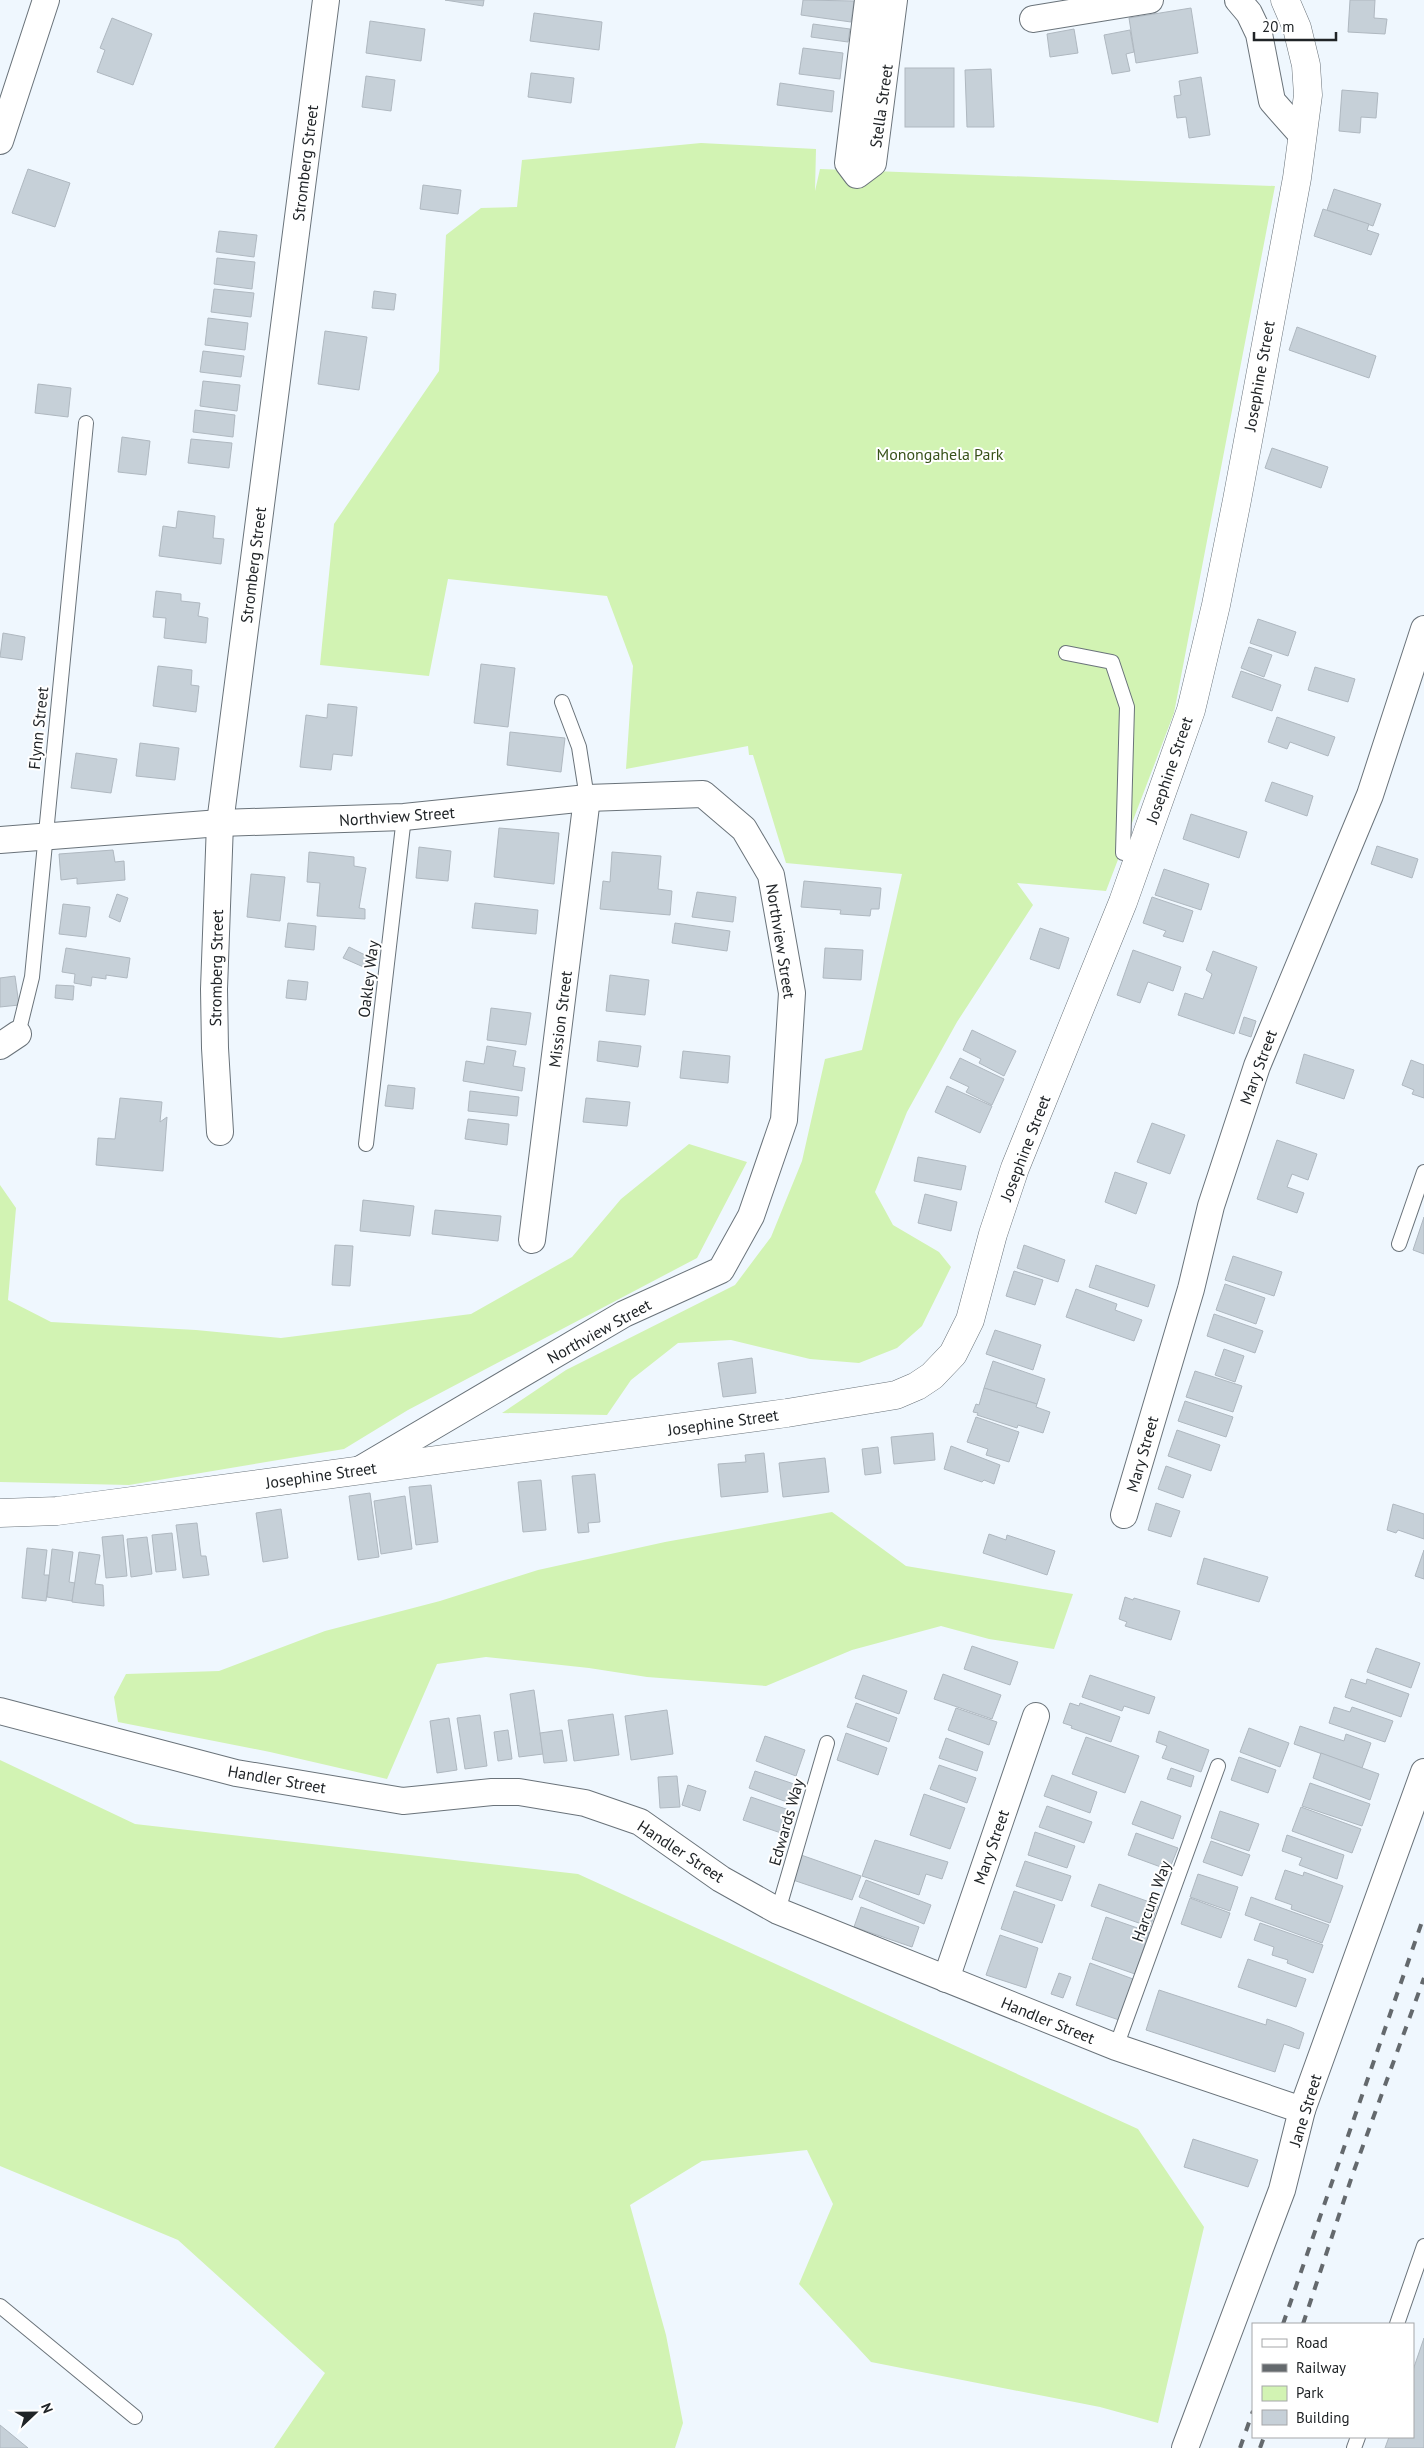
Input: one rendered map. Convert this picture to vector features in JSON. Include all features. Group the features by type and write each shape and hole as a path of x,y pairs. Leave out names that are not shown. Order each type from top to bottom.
{"street":[{"path":"4,132 46,0"},
{"name":"Stromberg Street","path":"220,1132 214,989 220,824 326,0"},
{"name":"Stella Street","path":"868,0 848,163 857,175 873,163 894,0"},
{"path":"1033,19 1150,0"},
{"path":"1238,0 1249,12 1259,34 1272,101 1302,135"},
{"name":"Josephine Street","path":"0,1513 57,1511 874,1400 917,1386 932,1376 953,1354 970,1320 993,1234 1015,1168 1123,902 1191,710 1216,605 1236,500 1297,178 1308,95 1306,65 1297,28 1285,0"},
{"path":"0,93 4,132"},
{"name":"Mary Street","path":"1124,1515 1191,1289 1211,1206 1257,1066 1370,795 1424,630"},
{"name":"Northview Street","path":"0,840 220,824 404,817 587,798 702,794 744,828 771,875 792,993 784,1120 751,1216 721,1270 624,1314 359,1470"},
{"name":"Mission Street","path":"532,1240 587,798"},
{"name":"Handler Street","path":"0,1711 236,1773 403,1802 492,1792 519,1792 585,1803 640,1822 722,1879 778,1911 1116,2047 1302,2110"},
{"name":"Mary Street","path":"946,1979 1036,1716"},
{"name":"Jane Street","path":"1185,2448 1282,2190 1302,2110 1424,1772"}],"lane":[{"name":"Flynn Street","path":"9,1040 32,977 86,424"},
{"path":"1066,653 1112,662 1128,707 1123,852"},
{"path":"562,702 579,747 587,798"},
{"name":"Oakley Way","path":"366,1144 404,817"},
{"path":"1399,1244 1424,1172"},
{"name":"Edwards Way","path":"778,1911 827,1743"},
{"name":"Harcum Way","path":"1116,2047 1218,1766"},
{"path":"1397,2323 1424,2246"},
{"path":"0,2306 135,2416"}],"green space":[{"name":"Monongahela Park","path":"701,143 816,149 815,191 820,169 1275,186 1174,713 1106,891 1017,883 1033,905 957,1022 907,1112 875,1192 893,1225 939,1252 951,1267 922,1326 897,1348 859,1363 810,1359 731,1340 678,1343 631,1380 607,1415 502,1413 566,1370 735,1285 771,1237 802,1161 825,1059 862,1050 902,874 786,863 753,755 749,755 748,746 626,769 633,666 607,596 448,579 429,676 320,665 334,524 439,371 446,235 481,208 517,207 522,160"},
{"path":"689,1144 747,1162 697,1258 408,1410 344,1449 129,1485 0,1482 0,1185 16,1208 8,1300 51,1322 196,1330 281,1338 471,1314 572,1257 621,1199"},
{"path":"832,1512 906,1566 1073,1594 1054,1649 989,1639 941,1626 852,1650 766,1686 647,1677 589,1668 486,1657 437,1664 387,1779 270,1752 118,1722 114,1697 126,1674 219,1671 325,1631 440,1601 538,1570 665,1542"},
{"path":"0,1760 135,1824 578,1874 1138,2129 1204,2227 1158,2423 1100,2407 871,2362 799,2284 833,2204 807,2150 702,2161 630,2205 666,2335 683,2423 675,2448 274,2448 325,2373 178,2240 0,2166"}],"building":[{"path":"445,0 484,0 483,6"},
{"path":"803,0 854,1 851,22 801,15"},
{"path":"1350,0 1375,0 1374,18 1387,19 1385,34 1348,32"},
{"path":"1191,8 1198,53 1136,63 1129,18"},
{"path":"534,13 602,22 599,50 530,41"},
{"path":"112,18 152,34 133,85 97,72 105,50 100,48"},
{"path":"370,21 425,29 421,61 366,53"},
{"path":"813,24 850,29 848,42 811,37"},
{"path":"1074,29 1078,53 1050,57 1047,34"},
{"path":"1130,30 1134,52 1126,54 1130,71 1112,74 1104,35"},
{"path":"803,48 843,53 840,79 799,74"},
{"path":"905,68 954,68 954,127 905,127"},
{"path":"991,69 994,127 967,127 965,70"},
{"path":"531,73 574,78 571,103 528,97"},
{"path":"366,76 395,80 391,111 362,107"},
{"path":"1201,77 1210,135 1189,138 1186,117 1177,118 1174,96 1181,95 1179,81"},
{"path":"780,83 834,91 832,112 777,105"},
{"path":"1342,90 1378,93 1376,118 1361,117 1360,133 1339,131"},
{"path":"28,169 70,183 55,227 12,213"},
{"path":"423,185 461,190 458,214 420,209"},
{"path":"1334,189 1381,204 1373,226 1327,210"},
{"path":"1323,209 1369,224 1367,230 1379,234 1371,255 1314,236"},
{"path":"219,231 257,235 254,257 216,252"},
{"path":"217,258 255,262 252,289 214,284"},
{"path":"214,289 254,293 251,317 211,312"},
{"path":"374,291 396,294 394,310 372,308"},
{"path":"208,318 248,323 245,350 205,345"},
{"path":"1297,327 1376,356 1369,378 1289,350"},
{"path":"325,331 367,337 359,390 318,384"},
{"path":"203,351 244,356 241,377 200,372"},
{"path":"203,381 240,385 237,411 200,406"},
{"path":"38,384 71,388 68,417 35,413"},
{"path":"195,410 235,415 233,437 193,432"},
{"path":"122,437 150,441 146,475 118,472"},
{"path":"191,439 232,443 229,468 188,463"},
{"path":"1272,448 1328,467 1321,488 1265,468"},
{"path":"178,511 215,516 213,538 224,539 221,564 159,556 163,526 176,528"},
{"path":"156,591 181,594 181,601 200,603 198,616 208,618 206,643 164,638 166,618 153,617"},
{"path":"1258,619 1296,632 1288,656 1250,643"},
{"path":"3,633 25,637 22,660 0,657"},
{"path":"1249,647 1272,655 1264,677 1241,668"},
{"path":"481,664 515,668 508,727 474,723"},
{"path":"158,666 192,670 191,685 199,686 196,712 153,706"},
{"path":"1315,667 1355,679 1348,702 1308,690"},
{"path":"1241,671 1281,685 1272,711 1232,697"},
{"path":"328,704 357,707 352,756 333,754 331,770 300,767 306,715 327,718"},
{"path":"1277,717 1335,737 1328,756 1290,742 1287,749 1268,742"},
{"path":"510,732 565,738 561,772 507,765"},
{"path":"140,743 179,748 175,780 136,776"},
{"path":"76,753 117,759 111,793 71,788"},
{"path":"1272,782 1313,796 1307,816 1265,801"},
{"path":"1191,814 1247,832 1239,858 1183,839"},
{"path":"499,828 559,833 554,884 494,877"},
{"path":"1377,846 1418,859 1412,878 1371,864"},
{"path":"419,847 451,851 448,881 416,878"},
{"path":"113,850 115,862 124,861 125,880 77,884 77,878 61,880 59,854"},
{"path":"309,852 354,857 354,866 366,868 359,908 365,909 365,919 317,916 320,883 307,882"},
{"path":"612,852 661,856 658,889 672,891 670,915 600,909 603,881 610,882"},
{"path":"1164,869 1209,884 1201,910 1155,895"},
{"path":"251,874 285,877 280,921 247,917"},
{"path":"804,881 881,888 879,909 871,909 870,916 840,914 841,910 801,907"},
{"path":"697,892 736,897 733,922 692,917"},
{"path":"117,894 128,898 120,922 109,917"},
{"path":"1152,897 1193,911 1183,942 1163,936 1166,931 1143,923"},
{"path":"475,903 538,910 536,934 472,928"},
{"path":"63,904 90,907 86,937 59,934"},
{"path":"288,923 316,926 314,950 285,947"},
{"path":"675,923 730,931 727,951 672,943"},
{"path":"1040,928 1069,938 1059,969 1030,959"},
{"path":"349,947 373,959 368,969 343,958"},
{"path":"66,948 130,958 127,978 106,975 106,979 92,977 91,986 74,983 75,974 62,972"},
{"path":"825,948 863,950 861,980 823,978"},
{"path":"1133,950 1181,967 1173,991 1148,982 1140,1003 1117,995"},
{"path":"1213,951 1257,967 1234,1034 1178,1015 1185,993 1203,999 1212,974 1206,970"},
{"path":"610,975 649,980 645,1015 606,1011"},
{"path":"15,976 19,1005 0,1007 0,978"},
{"path":"288,980 308,982 306,1000 286,998"},
{"path":"56,985 74,986 73,1000 55,998"},
{"path":"491,1008 531,1013 526,1045 487,1040"},
{"path":"1244,1017 1256,1021 1251,1037 1239,1033"},
{"path":"972,1030 1016,1051 1004,1076 979,1063 981,1059 963,1050"},
{"path":"599,1041 641,1046 638,1067 597,1061"},
{"path":"487,1046 516,1051 513,1066 525,1068 522,1091 463,1081 466,1061 484,1064"},
{"path":"683,1051 730,1056 728,1083 680,1078"},
{"path":"1304,1054 1354,1070 1344,1099 1296,1083"},
{"path":"960,1058 1004,1079 992,1105 966,1092 969,1087 950,1078"},
{"path":"1411,1060 1424,1065 1424,1098 1412,1094 1414,1090 1402,1085"},
{"path":"388,1085 415,1088 413,1109 385,1106"},
{"path":"947,1086 992,1106 980,1133 935,1112"},
{"path":"470,1091 519,1097 517,1116 468,1111"},
{"path":"120,1098 162,1102 160,1122 167,1117 163,1171 96,1165 98,1138 115,1139"},
{"path":"586,1098 630,1102 627,1126 583,1122"},
{"path":"468,1119 509,1124 507,1145 465,1139"},
{"path":"1152,1123 1185,1135 1170,1174 1137,1162"},
{"path":"1277,1140 1317,1154 1308,1180 1292,1174 1287,1187 1304,1193 1297,1213 1257,1199"},
{"path":"918,1157 966,1166 961,1190 914,1181"},
{"path":"1115,1172 1147,1183 1136,1214 1105,1202"},
{"path":"925,1194 957,1202 951,1231 918,1223"},
{"path":"363,1200 414,1206 410,1236 360,1231"},
{"path":"435,1210 501,1216 498,1241 432,1234"},
{"path":"1424,1217 1424,1254 1413,1250"},
{"path":"335,1245 353,1246 350,1286 332,1285"},
{"path":"1024,1245 1065,1260 1058,1282 1017,1268"},
{"path":"1233,1256 1282,1272 1274,1296 1225,1280"},
{"path":"1096,1265 1155,1285 1148,1307 1089,1287"},
{"path":"1014,1271 1043,1280 1035,1305 1006,1296"},
{"path":"1225,1284 1265,1298 1256,1324 1216,1310"},
{"path":"1076,1289 1117,1304 1115,1310 1142,1320 1134,1341 1066,1317"},
{"path":"1214,1314 1263,1331 1255,1353 1207,1336"},
{"path":"995,1330 1041,1345 1033,1370 986,1354"},
{"path":"1224,1349 1244,1356 1235,1382 1215,1375"},
{"path":"752,1358 756,1393 723,1397 718,1363"},
{"path":"993,1361 1045,1379 1037,1404 984,1388"},
{"path":"1195,1371 1242,1386 1233,1412 1186,1397"},
{"path":"984,1388 1037,1404 1036,1407 1050,1412 1043,1433 1018,1425 1017,1428 973,1412 976,1404 979,1405"},
{"path":"1185,1401 1233,1417 1226,1437 1178,1421"},
{"path":"976,1417 1019,1432 1009,1462 986,1455 988,1449 967,1442"},
{"path":"1177,1430 1220,1445 1211,1471 1168,1456"},
{"path":"933,1433 935,1460 894,1464 891,1437"},
{"path":"951,1446 1000,1465 994,1484 984,1480 982,1482 944,1469"},
{"path":"878,1447 881,1473 865,1475 862,1449"},
{"path":"764,1453 768,1492 721,1497 718,1464 746,1462 745,1455"},
{"path":"825,1458 829,1492 783,1497 779,1463"},
{"path":"1166,1466 1191,1475 1183,1498 1158,1489"},
{"path":"595,1474 600,1522 588,1523 589,1532 578,1533 572,1476"},
{"path":"541,1480 546,1530 523,1532 518,1482"},
{"path":"431,1485 438,1542 416,1545 409,1487"},
{"path":"370,1493 379,1557 358,1560 349,1496"},
{"path":"405,1496 412,1549 381,1554 374,1501"},
{"path":"1156,1503 1180,1511 1171,1537 1148,1530"},
{"path":"1393,1504 1424,1514 1424,1539 1398,1530 1396,1533 1387,1530"},
{"path":"281,1509 288,1558 263,1562 256,1513"},
{"path":"197,1523 201,1556 206,1556 209,1575 183,1578 176,1525"},
{"path":"172,1533 176,1570 156,1572 152,1535"},
{"path":"989,1534 1006,1540 1007,1535 1055,1551 1047,1575 983,1553"},
{"path":"123,1535 127,1576 106,1578 102,1537"},
{"path":"147,1537 152,1574 131,1577 127,1539"},
{"path":"27,1548 47,1550 44,1575 49,1575 46,1601 22,1598"},
{"path":"52,1549 73,1552 69,1582 75,1583 72,1601 47,1597"},
{"path":"1424,1550 1424,1579 1415,1576"},
{"path":"79,1552 100,1555 95,1584 103,1585 104,1606 72,1602"},
{"path":"1204,1558 1268,1577 1259,1602 1197,1584"},
{"path":"1125,1597 1180,1611 1171,1640 1125,1626 1127,1622 1119,1619"},
{"path":"972,1646 1018,1662 1010,1685 964,1669"},
{"path":"1376,1648 1420,1663 1411,1688 1367,1672"},
{"path":"943,1674 1001,1695 992,1719 934,1699"},
{"path":"863,1675 907,1691 899,1714 855,1698"},
{"path":"1090,1675 1155,1697 1149,1714 1124,1706 1122,1711 1082,1697"},
{"path":"1351,1679 1366,1684 1367,1679 1409,1694 1401,1717 1345,1697"},
{"path":"534,1690 543,1754 519,1757 510,1694"},
{"path":"856,1703 897,1718 889,1742 847,1727"},
{"path":"1070,1703 1079,1706 1080,1703 1120,1717 1111,1742 1071,1728 1072,1726 1063,1723"},
{"path":"1334,1707 1350,1712 1352,1707 1393,1721 1385,1742 1329,1723"},
{"path":"956,1708 997,1722 989,1745 948,1730"},
{"path":"667,1710 673,1754 631,1760 625,1716"},
{"path":"613,1714 619,1755 574,1761 568,1720"},
{"path":"480,1715 487,1766 465,1769 457,1718"},
{"path":"449,1718 457,1770 437,1773 430,1721"},
{"path":"1300,1726 1344,1741 1346,1734 1371,1743 1362,1768 1294,1744"},
{"path":"1249,1728 1289,1743 1280,1767 1240,1752"},
{"path":"508,1730 512,1759 498,1761 494,1732"},
{"path":"562,1730 567,1761 544,1763 540,1733"},
{"path":"1159,1731 1209,1750 1201,1772 1162,1758 1167,1746 1156,1742"},
{"path":"846,1733 887,1748 878,1775 837,1760"},
{"path":"765,1736 805,1750 796,1776 756,1761"},
{"path":"1086,1737 1139,1756 1125,1793 1072,1774"},
{"path":"946,1738 983,1752 977,1771 939,1758"},
{"path":"1321,1753 1379,1774 1370,1800 1313,1778"},
{"path":"1239,1757 1276,1770 1268,1793 1231,1780"},
{"path":"939,1765 976,1778 967,1803 930,1789"},
{"path":"1171,1768 1194,1776 1191,1787 1167,1779"},
{"path":"755,1771 794,1784 787,1802 749,1788"},
{"path":"1052,1775 1097,1792 1090,1813 1044,1796"},
{"path":"677,1776 680,1807 660,1808 658,1777"},
{"path":"1310,1783 1370,1804 1362,1826 1302,1806"},
{"path":"688,1785 706,1791 700,1811 682,1805"},
{"path":"924,1794 965,1808 950,1849 910,1835"},
{"path":"751,1797 789,1810 781,1833 743,1820"},
{"path":"1141,1801 1181,1816 1173,1839 1132,1824"},
{"path":"1047,1806 1092,1822 1084,1843 1039,1827"},
{"path":"1301,1807 1361,1829 1352,1853 1292,1831"},
{"path":"1220,1811 1259,1824 1249,1851 1211,1838"},
{"path":"1035,1832 1075,1846 1067,1868 1028,1855"},
{"path":"1136,1833 1178,1848 1169,1870 1128,1855"},
{"path":"1287,1835 1344,1855 1337,1879 1299,1865 1302,1858 1282,1851"},
{"path":"875,1840 948,1862 942,1879 926,1874 919,1895 862,1876"},
{"path":"1211,1841 1250,1855 1242,1876 1203,1862"},
{"path":"801,1855 861,1876 852,1900 793,1880"},
{"path":"1025,1861 1071,1876 1062,1901 1016,1886"},
{"path":"1285,1870 1303,1876 1304,1872 1343,1886 1330,1923 1291,1909 1292,1905 1275,1899"},
{"path":"1198,1874 1238,1887 1230,1911 1190,1897"},
{"path":"866,1880 931,1905 924,1924 859,1897"},
{"path":"1099,1884 1158,1905 1150,1927 1091,1906"},
{"path":"1014,1891 1055,1905 1042,1943 1001,1929"},
{"path":"1251,1897 1329,1925 1322,1943 1245,1915"},
{"path":"1190,1898 1230,1913 1221,1938 1181,1924"},
{"path":"861,1907 919,1927 912,1947 854,1927"},
{"path":"1106,1917 1149,1932 1135,1974 1092,1959"},
{"path":"1260,1923 1323,1945 1313,1973 1287,1963 1288,1960 1272,1955 1274,1947 1254,1940"},
{"path":"1000,1935 1038,1948 1026,1988 986,1975"},
{"path":"1248,1959 1306,1979 1296,2007 1238,1987"},
{"path":"1090,1963 1133,1979 1119,2020 1076,2005"},
{"path":"1059,1973 1071,1977 1063,1998 1051,1994"},
{"path":"1159,1990 1266,2025 1267,2019 1290,2027 1304,2033 1299,2049 1284,2044 1275,2072 1146,2030"},
{"path":"1193,2139 1258,2160 1248,2187 1184,2167"},
{"path":"1424,2338 1424,2448 1385,2448 1389,2438 1414,2438 1414,2367"},
{"path":"0,2425 28,2448 0,2448"}],"railway":[{"path":"1283,2323 1424,1916"},
{"path":"1303,2323 1352,2176 1424,1978"},
{"path":"1240,2448 1252,2414"},
{"path":"1260,2448 1264,2438"}]}
